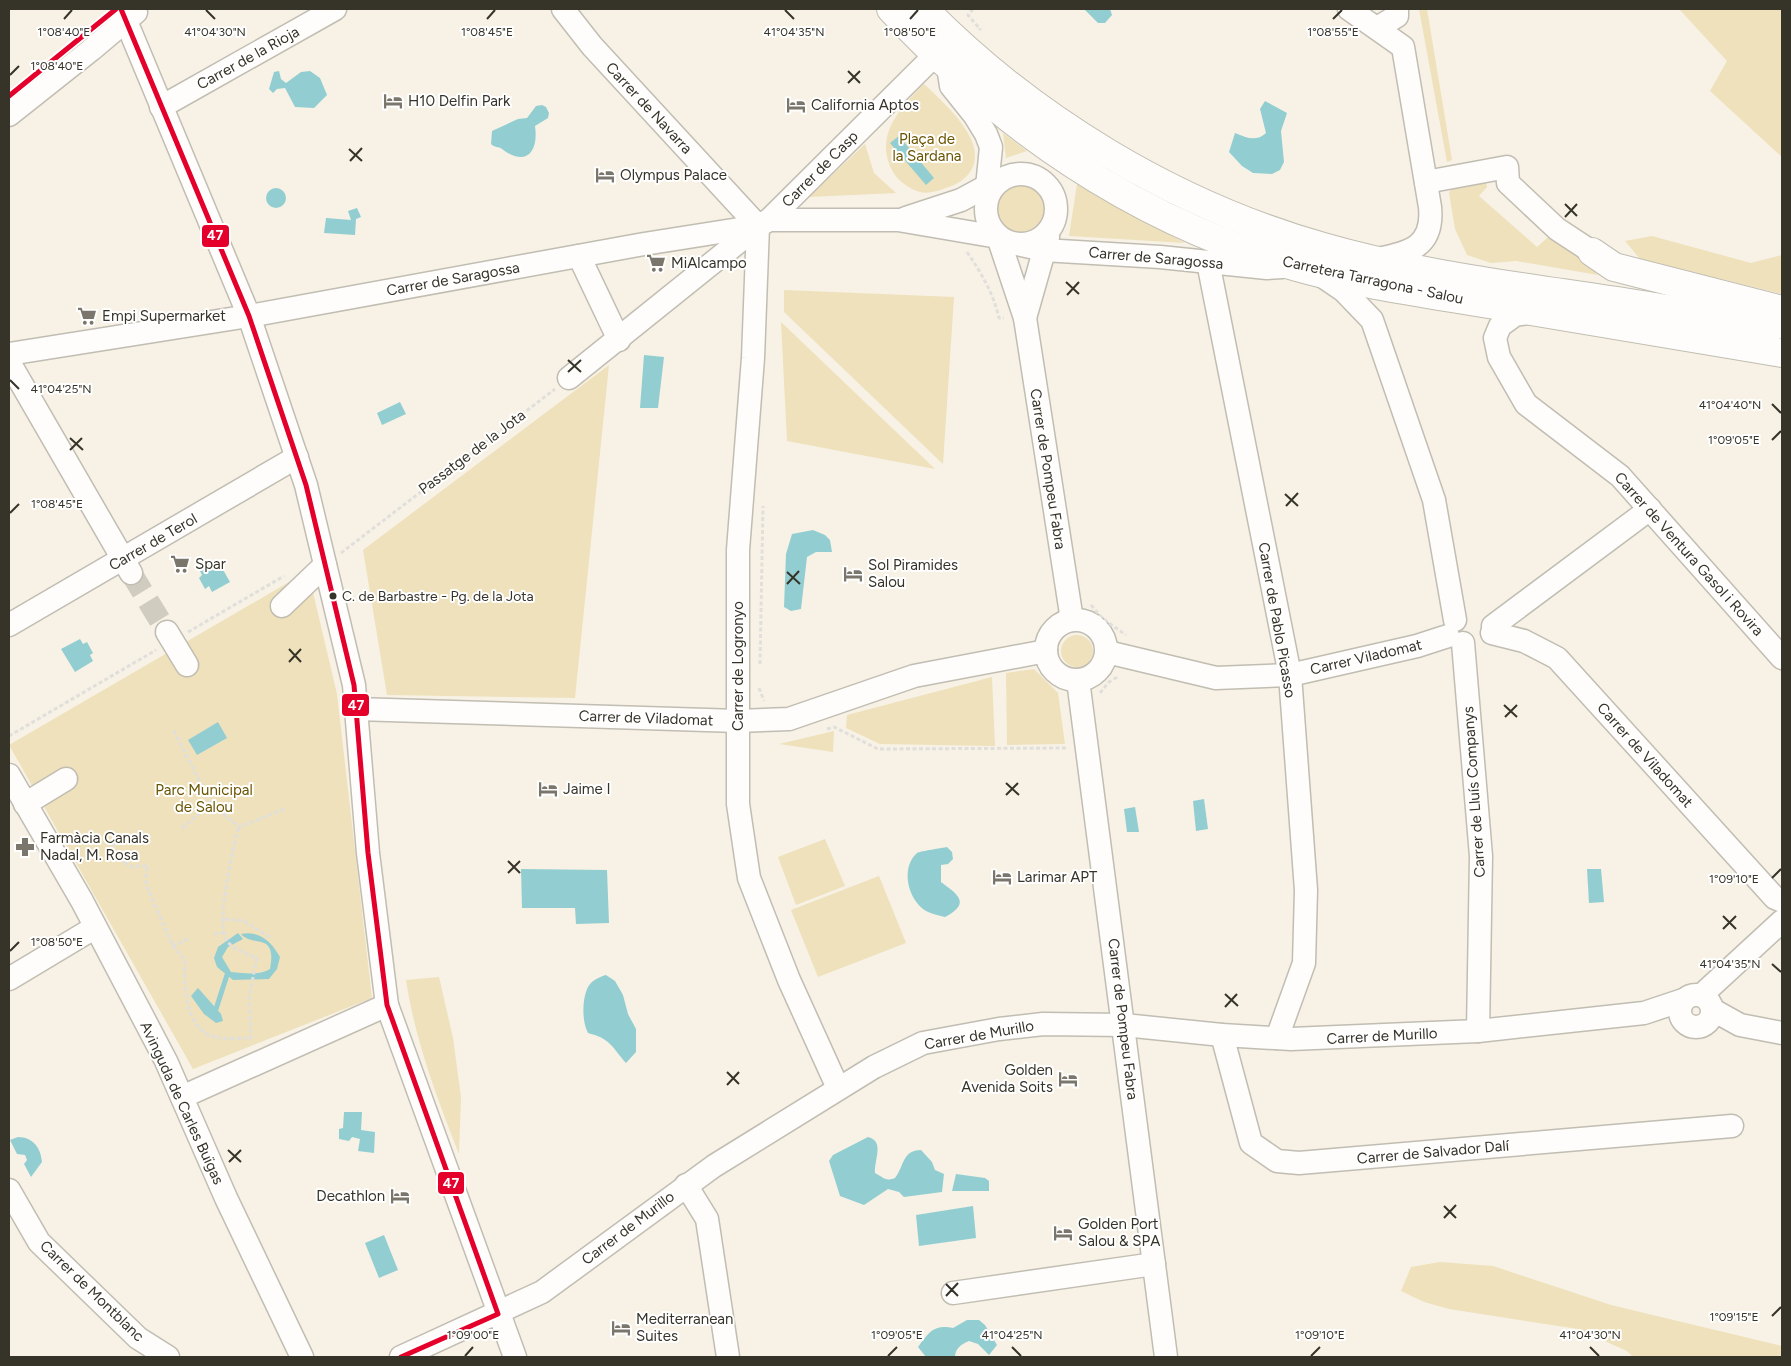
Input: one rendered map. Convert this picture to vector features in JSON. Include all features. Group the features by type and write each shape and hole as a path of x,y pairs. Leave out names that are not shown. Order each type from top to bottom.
{"main road":[{"name":"Carretera Tarragona - Salou","path":"891,9 941,60 1036,140 1091,177 1148,208 1200,232 1306,269 1536,312 1782,352"},
{"name":"Carretera Tarragona - Salou","path":"928,10 1030,102 1153,180 1262,227 1324,247 1436,273 1782,326"},
{"path":"1592,252 1614,267 1782,310"}],"street":[{"name":"Carrer de la Rioja","path":"161,107 335,9"},
{"path":"1350,9 1403,47 1431,218 1429,230 1419,243 1407,253 1375,259"},
{"path":"1377,28 1396,16 1397,9"},
{"name":"Carrer de Navarra","path":"572,11 592,46 763,223"},
{"path":"126,12 161,107 249,316 306,485 354,685 368,853 387,1005 515,1357"},
{"path":"9,96 126,12"},
{"path":"9,115 126,12"},
{"path":"941,60 951,86 975,116 986,134 991,147 995,186 1019,173 1030,174 1040,179 1054,197 1054,217 1038,240 1008,240"},
{"name":"Carrer de Casp","path":"763,223 941,60"},
{"path":"1030,102 1058,155 1090,156 1116,164 1153,180"},
{"name":"Carrer de Saragossa","path":"898,220 961,200 995,186 1058,155"},
{"name":"Carrer de Pompeu Fabra","path":"1024,318 1054,217 1058,155"},
{"path":"1426,182 1507,167 1508,183 1557,229 1592,252"},
{"name":"Carrer de Pompeu Fabra","path":"995,186 988,222 1008,240 1024,318 1072,620"},
{"name":"Carrer de Saragossa","path":"9,354 249,316 763,223 898,220 1008,240 1044,250 1267,268 1306,269"},
{"path":"569,378 619,340 763,223"},
{"name":"Carrer de Logronyo","path":"763,223 738,550 738,804 749,878 789,980 838,1088"},
{"path":"579,256 619,340"},
{"name":"Carrer de Pablo Picasso","path":"1208,262 1290,675 1306,890 1304,963 1277,1038"},
{"name":"Carrer de Lluís Companys","path":"1306,269 1344,291 1372,320 1434,500 1455,633 1480,856 1478,1031"},
{"name":"Carrer de Ventura Gasol i Rovira","path":"1536,312 1515,315 1500,326 1495,338 1499,357 1526,404 1620,476 1782,658"},
{"path":"9,362 127,566"},
{"name":"Carrer de Terol","path":"9,625 127,566 297,458"},
{"name":"Carrer Viladomat","path":"1106,652 1216,678 1290,675 1416,646 1455,633 1483,639 1493,629 1650,509"},
{"path":"282,606 325,565"},
{"path":"1072,620 1089,623 1096,628 1102,635 1106,652 1098,672 1085,679 1078,680 1060,676 1048,661 1047,643 1056,628 1072,620"},
{"name":"Carrer de Viladomat","path":"1493,629 1524,641 1557,658 1775,898 1782,901"},
{"path":"166,632 187,665"},
{"name":"Carrer de Viladomat","path":"356,709 738,721 788,719 914,676 1046,651"},
{"name":"Carrer de Pompeu Fabra","path":"1078,680 1166,1357"},
{"name":"Avinguda de Carles Buïgas","path":"9,775 166,1061 226,1198 302,1357"},
{"path":"25,804 66,779"},
{"path":"1697,1010 1706,991 1782,921"},
{"path":"9,979 94,928"},
{"path":"182,1097 387,1005"},
{"name":"Carrer de Murillo","path":"401,1357 498,1314 542,1292 686,1186 838,1088 874,1067 923,1043 999,1029 1043,1024 1124,1025 1222,1035 1322,1039 1478,1031 1644,1013 1697,1010 1730,1028 1740,1025 1782,1033"},
{"name":"Carrer de Salvador Dalí","path":"1222,1035 1251,1143 1277,1161 1298,1163 1732,1126"},
{"path":"686,1186 707,1219 728,1357"},
{"name":"Carrer de Montblanc","path":"9,1190 39,1242 138,1338 168,1357"},
{"path":"953,1293 1154,1264"}],"path":[{"name":"Passatge de la Jota","path":"325,565 569,378"},
{"path":"759,691 768,707 769,720"},
{"path":"818,730 834,727 878,749 1065,748 1087,744"},
{"path":"174,731 211,804 239,827"},
{"path":"182,828 211,804"},
{"path":"239,827 284,809"},
{"path":"113,837 112,855 132,867 146,865 146,885 174,946 185,960 184,982 191,1016 200,1028 214,1037 251,1038 249,997 257,958 232,946 226,939 224,919 224,901 230,860 239,827"},
{"path":"224,919 244,921 271,938"},
{"path":"214,934 225,932"},
{"path":"174,946 190,938"}],"green space":[{"path":"1419,9 1427,9 1452,160 1447,162"},
{"path":"1679,9 1782,9 1782,157 1710,91 1727,61"},
{"name":"Plaça de la Sardana","path":"924,84 950,110 967,131 975,156 971,170 961,181 943,189 926,193 912,189 898,178 893,172 888,159 886,146 892,124 898,113"},
{"path":"1003,133 1027,151 1006,158"},
{"path":"865,144 874,173 896,193 809,197"},
{"path":"1486,181 1487,187 1479,196 1537,247 1547,238 1555,237 1598,275 1516,261 1491,263 1467,255 1455,229 1449,193 1452,188"},
{"path":"1027,184 1040,191 1046,199 1046,219 1040,227 1032,233 1017,234 1004,227 998,219 997,204 1004,191 1012,185"},
{"path":"1077,184 1185,243 1069,236"},
{"path":"1652,236 1751,263 1782,255 1782,294 1640,259 1625,241"},
{"path":"784,290 954,297 943,464 784,312"},
{"path":"781,322 935,469 787,441"},
{"path":"609,365 575,698 387,695 363,550"},
{"name":"Parc Municipal de Salou","path":"308,571 337,694 372,998 193,1069 9,745"},
{"path":"1077,635 1083,636 1088,640 1092,645 1092,657 1088,662 1083,666 1077,667 1071,666 1066,662 1062,657 1061,651 1062,645 1066,640 1071,636"},
{"path":"1034,669 1058,693 1065,744 1007,745 1006,673"},
{"path":"992,677 995,746 880,744 846,728 847,715"},
{"path":"834,731 833,752 779,744"},
{"path":"825,839 845,886 796,905 778,857"},
{"path":"879,876 906,943 818,977 791,910"},
{"path":"439,977 453,1038 461,1097 459,1154 421,1047 406,980"},
{"path":"1440,1262 1493,1266 1611,1305 1782,1346 1782,1357 1633,1357 1627,1351 1578,1329 1449,1309 1424,1302 1401,1291 1411,1267"}],"water":[{"path":"1084,9 1110,9 1112,15 1105,23 1098,23"},
{"path":"279,71 281,79 286,83 301,72 310,71 320,78 327,95 314,108 295,107 285,88 277,89 273,93 269,89 274,72"},
{"path":"1265,101 1287,113 1281,131 1284,162 1280,170 1272,174 1253,173 1242,166 1229,152 1235,133 1247,138 1259,138 1266,133 1260,109"},
{"path":"542,105 546,107 549,113 548,118 535,126 535,144 529,154 524,157 517,157 491,144 492,131 518,119 527,118 536,106"},
{"path":"899,136 934,178 926,185 890,143"},
{"path":"272,188 280,188 286,194 286,202 280,208 272,208 266,202 266,194"},
{"path":"357,208 361,217 356,219 355,235 324,233 326,218 351,220 348,211"},
{"path":"644,355 664,357 658,408 640,408"},
{"path":"400,402 406,414 382,425 377,413"},
{"path":"813,530 825,535 830,540 832,552 816,552 807,557 801,609 791,611 784,607 786,554 792,534"},
{"path":"217,559 230,582 212,592 209,586 205,589 199,578 202,575 199,569"},
{"path":"80,639 83,644 87,642 93,653 90,655 93,661 75,672 61,649"},
{"path":"218,722 227,738 197,755 188,740"},
{"path":"1204,799 1208,829 1196,831 1193,801"},
{"path":"1135,807 1139,832 1127,832 1124,809"},
{"path":"947,847 952,852 953,859 948,864 941,865 941,882 956,895 960,903 953,912 945,917 928,912 920,906 911,892 908,884 908,875 912,859 917,853"},
{"path":"521,869 607,870 609,923 576,924 575,908 522,908"},
{"path":"1587,869 1601,869 1604,902 1589,903"},
{"path":"238,933 243,939 228,947 222,957 231,972 256,973 270,969 270,949 267,945 263,942 246,938 241,934 254,934 269,942 280,957 277,969 269,979 233,980 217,967 214,958 218,947"},
{"path":"606,975 615,981 623,995 628,1014 636,1029 636,1052 626,1063 606,1041 588,1033 586,1028 584,1005 588,986 598,978"},
{"path":"198,988 221,1014 223,1021 216,1023 204,1014 191,996"},
{"path":"344,1112 362,1112 361,1130 375,1132 374,1153 358,1151 360,1139 352,1137 349,1141 339,1139 339,1129 343,1128"},
{"path":"18,1137 32,1141 40,1152 42,1162 31,1177 24,1164 27,1160 25,1155 17,1154 10,1140"},
{"path":"868,1137 876,1142 878,1152 875,1173 886,1179 895,1178 907,1156 910,1153 921,1150 932,1162 935,1170 944,1174 942,1192 904,1197 899,1192 888,1189 864,1205 840,1196 829,1161 833,1155"},
{"path":"956,1174 985,1178 989,1181 989,1191 952,1191"},
{"path":"973,1206 976,1238 919,1246 916,1215"},
{"path":"384,1235 398,1270 379,1278 365,1243"},
{"path":"967,1320 979,1320 985,1325 997,1345 989,1355 978,1344 969,1341 959,1347 955,1357 926,1357 918,1347 932,1330 941,1327 953,1328"}],"waterway":[{"path":"216,1009 227,975"}],"tunnel":[{"path":"131,573 167,632"}],"transit line":[{"name":"47","path":"9,96 116,9"},
{"name":"47","path":"121,9 249,316 306,485 354,685 368,853 387,1005 498,1314 401,1357"}],"place":[{"name":"H10 Delfin Park","path":"393,101"},
{"name":"California Aptos","path":"796,105"},
{"name":"Olympus Palace","path":"605,175"},
{"name":"MiAlcampo","path":"656,263"},
{"name":"Empi Supermarket","path":"87,316"},
{"name":"Spar","path":"180,564"},
{"name":"Sol Piramides Salou","path":"853,574"},
{"name":"C. de Barbastre - Pg. de la Jota","path":"333,596"},
{"name":"Jaime I","path":"548,789"},
{"name":"Farmàcia Canals Nadal, M. Rosa","path":"25,847"},
{"name":"Larimar APT","path":"1002,877"},
{"name":"Golden Avenida Soits","path":"1068,1079"},
{"name":"Decathlon","path":"400,1196"},
{"name":"Golden Port Salou & SPA","path":"1063,1233"},
{"name":"Mediterranean Suites","path":"621,1328"}]}
